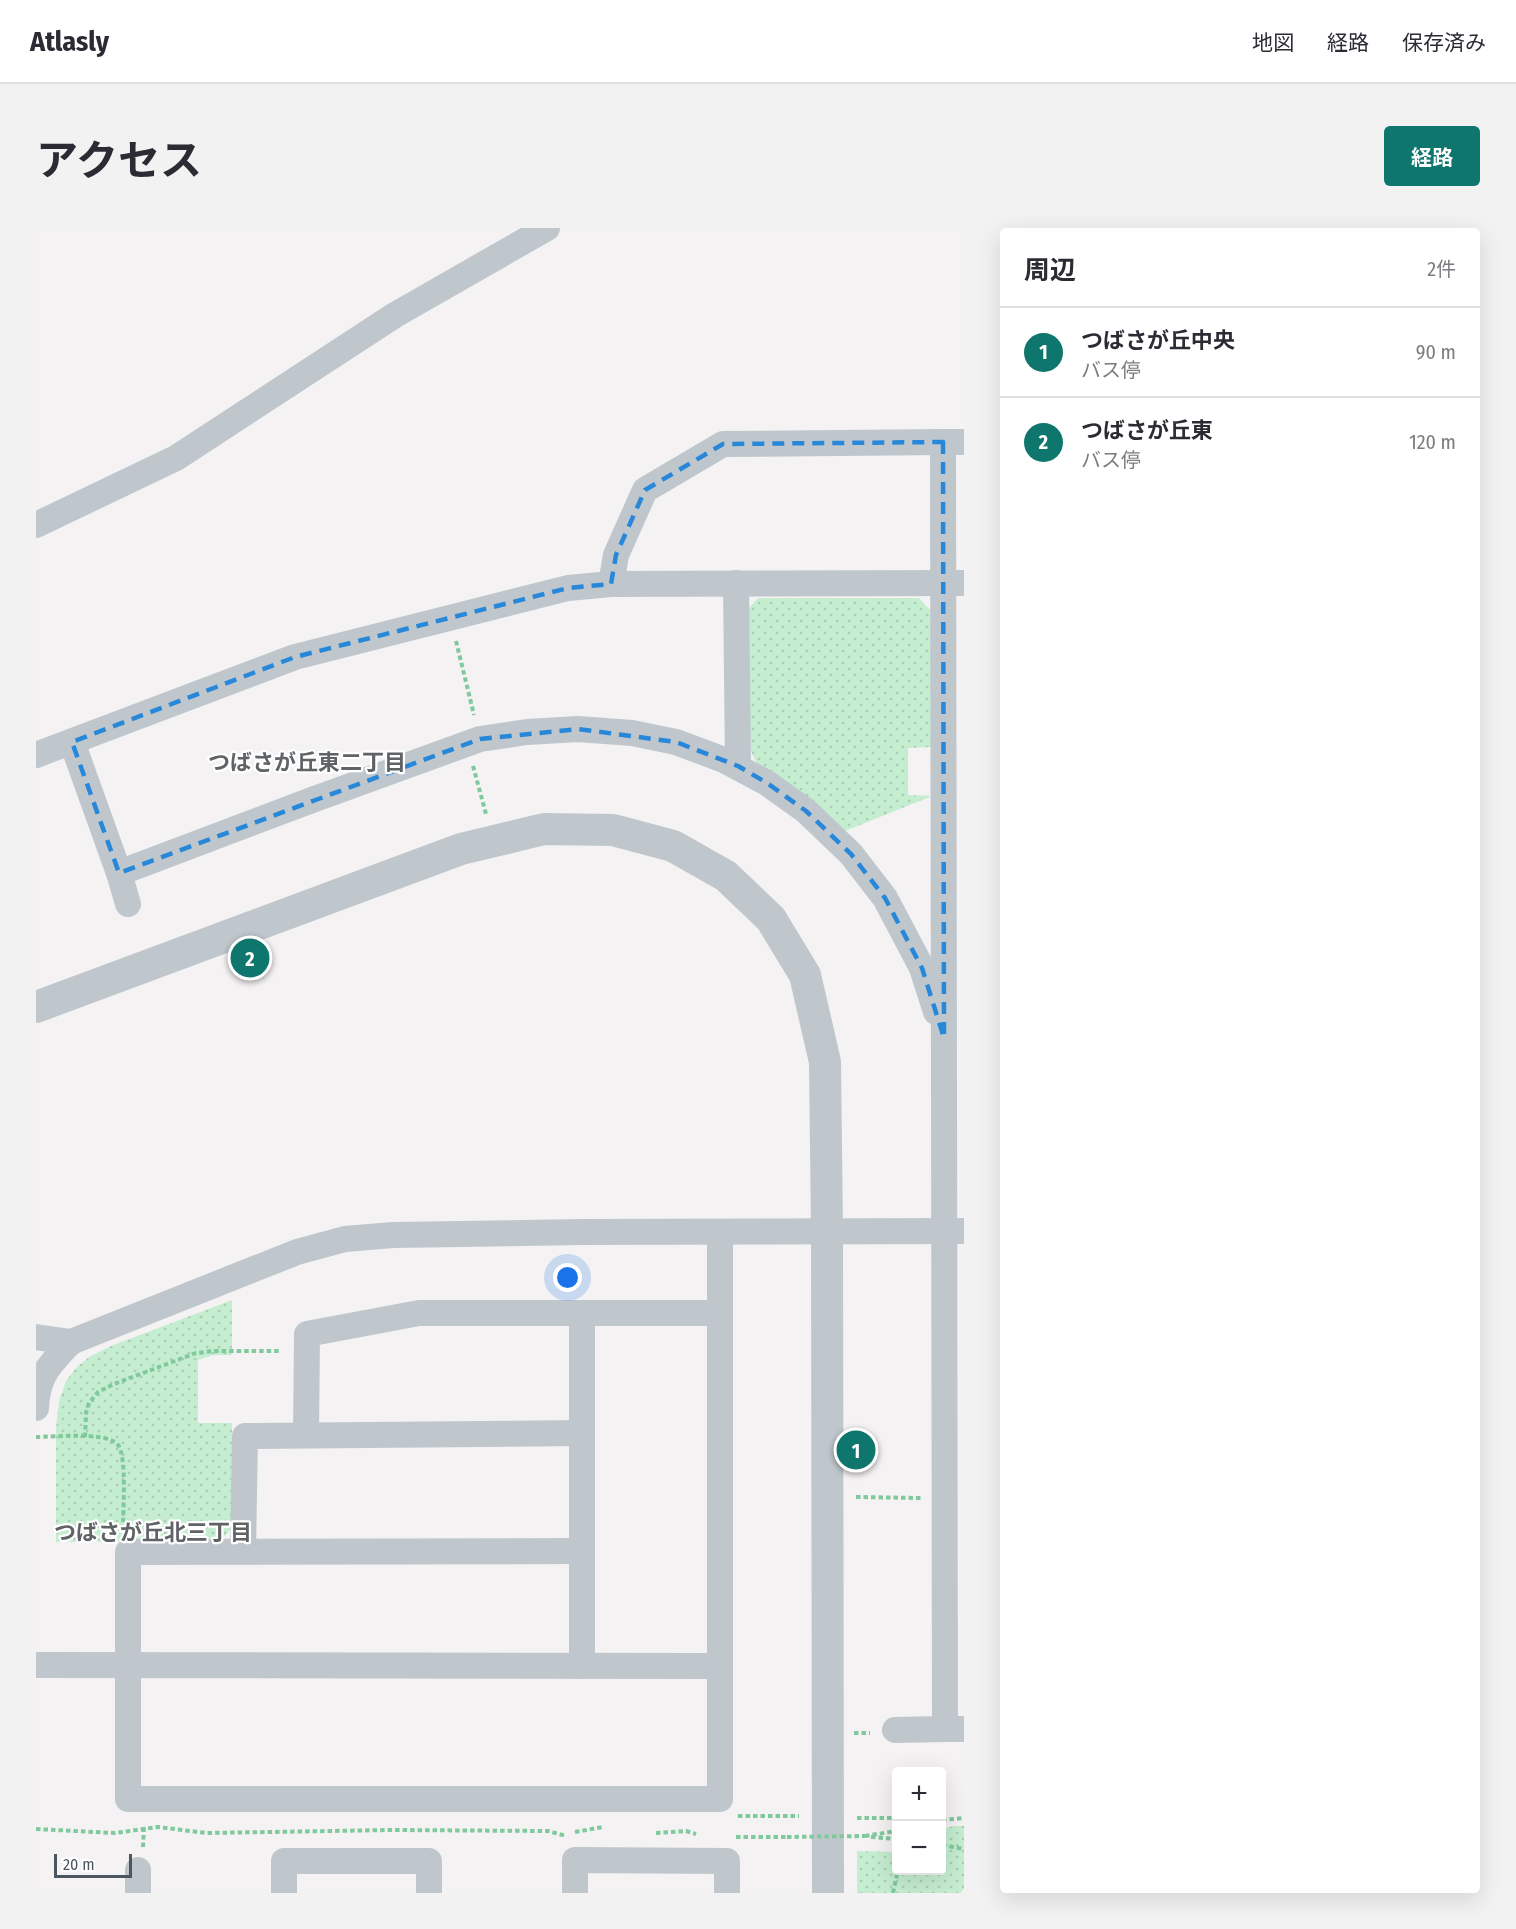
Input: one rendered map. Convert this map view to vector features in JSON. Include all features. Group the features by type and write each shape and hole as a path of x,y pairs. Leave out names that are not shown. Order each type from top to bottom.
{"street":[{"path":"36,525 176,458 395,315 547,228"},
{"path":"611,584 616,555 645,490 723,444 953,442 954,583 944,1038"},
{"path":"36,755 295,657 568,588 611,584 954,583"},
{"path":"736,584 738,766"},
{"path":"118,873 474,742 527,732 578,729 632,733 676,742 738,766 806,811 851,854 885,898 922,968 944,1038 954,1092 955,1314 945,1498 955,1729 895,1730"},
{"path":"72,742 128,904"},
{"path":"36,1006 461,849 544,828 613,830 673,846 726,876 771,919 805,975 825,1062 828,1893"},
{"path":"36,1408 37,1395 47,1367 71,1342 297,1252 345,1239 393,1234 955,1231"},
{"path":"582,1551 128,1552 128,1799 720,1799 720,1232"},
{"path":"306,1435 307,1334 419,1313 720,1313"},
{"path":"582,1313 582,1666"},
{"path":"36,1337 71,1342"},
{"path":"243,1551 245,1436 582,1433"},
{"path":"36,1665 720,1666"},
{"path":"575,1893 575,1860 727,1861 727,1893"},
{"path":"284,1893 284,1861 429,1861 429,1893"}],"path":[{"path":"450,617 493,841"},
{"path":"85,1437 86,1413 89,1403 98,1392 114,1384 196,1353 306,1351"},
{"path":"36,1437 103,1437 117,1443 123,1454 123,1536 128,1552"},
{"path":"827,1497 945,1498"},
{"path":"828,1733 881,1733 895,1730"},
{"path":"138,1882 143,1860 142,1799"},
{"path":"720,1799 724,1816 800,1816"},
{"path":"857,1818 892,1818"},
{"path":"946,1819 964,1818"},
{"path":"36,1829 115,1833 158,1827 206,1833 392,1830 548,1831 579,1838"},
{"path":"646,1834 686,1831 697,1834"},
{"path":"865,1836 892,1832"},
{"path":"727,1837 865,1836 892,1839"},
{"path":"946,1846 964,1849"},
{"path":"893,1893 897,1875"}],"highlighted area":[{"path":"943,442 944,1038 922,968 885,898 851,854 806,811 767,783 738,766 676,742 578,729 480,739 119,873 72,742 295,657 568,588 611,584 616,555 645,490 723,444"}],"green space":[{"path":"758,598 919,598 931,611 932,747 908,748 908,795 932,796 845,831 818,806 758,766 750,749 749,608"},
{"path":"232,1300 232,1355 213,1355 198,1360 198,1423 232,1423 232,1528 220,1541 56,1542 56,1428 59,1401 66,1381 89,1357 111,1346"},
{"path":"964,1826 964,1893 857,1893 857,1851 892,1852 892,1875 946,1875 946,1827"}],"place":[{"name":"つばさが丘東","path":"250,958"},
{"name":"つばさが丘中央","path":"856,1450"}],"district":[{"name":"つばさが丘東二丁目","path":"307,762"},
{"name":"つばさが丘北三丁目","path":"153,1532"}]}
